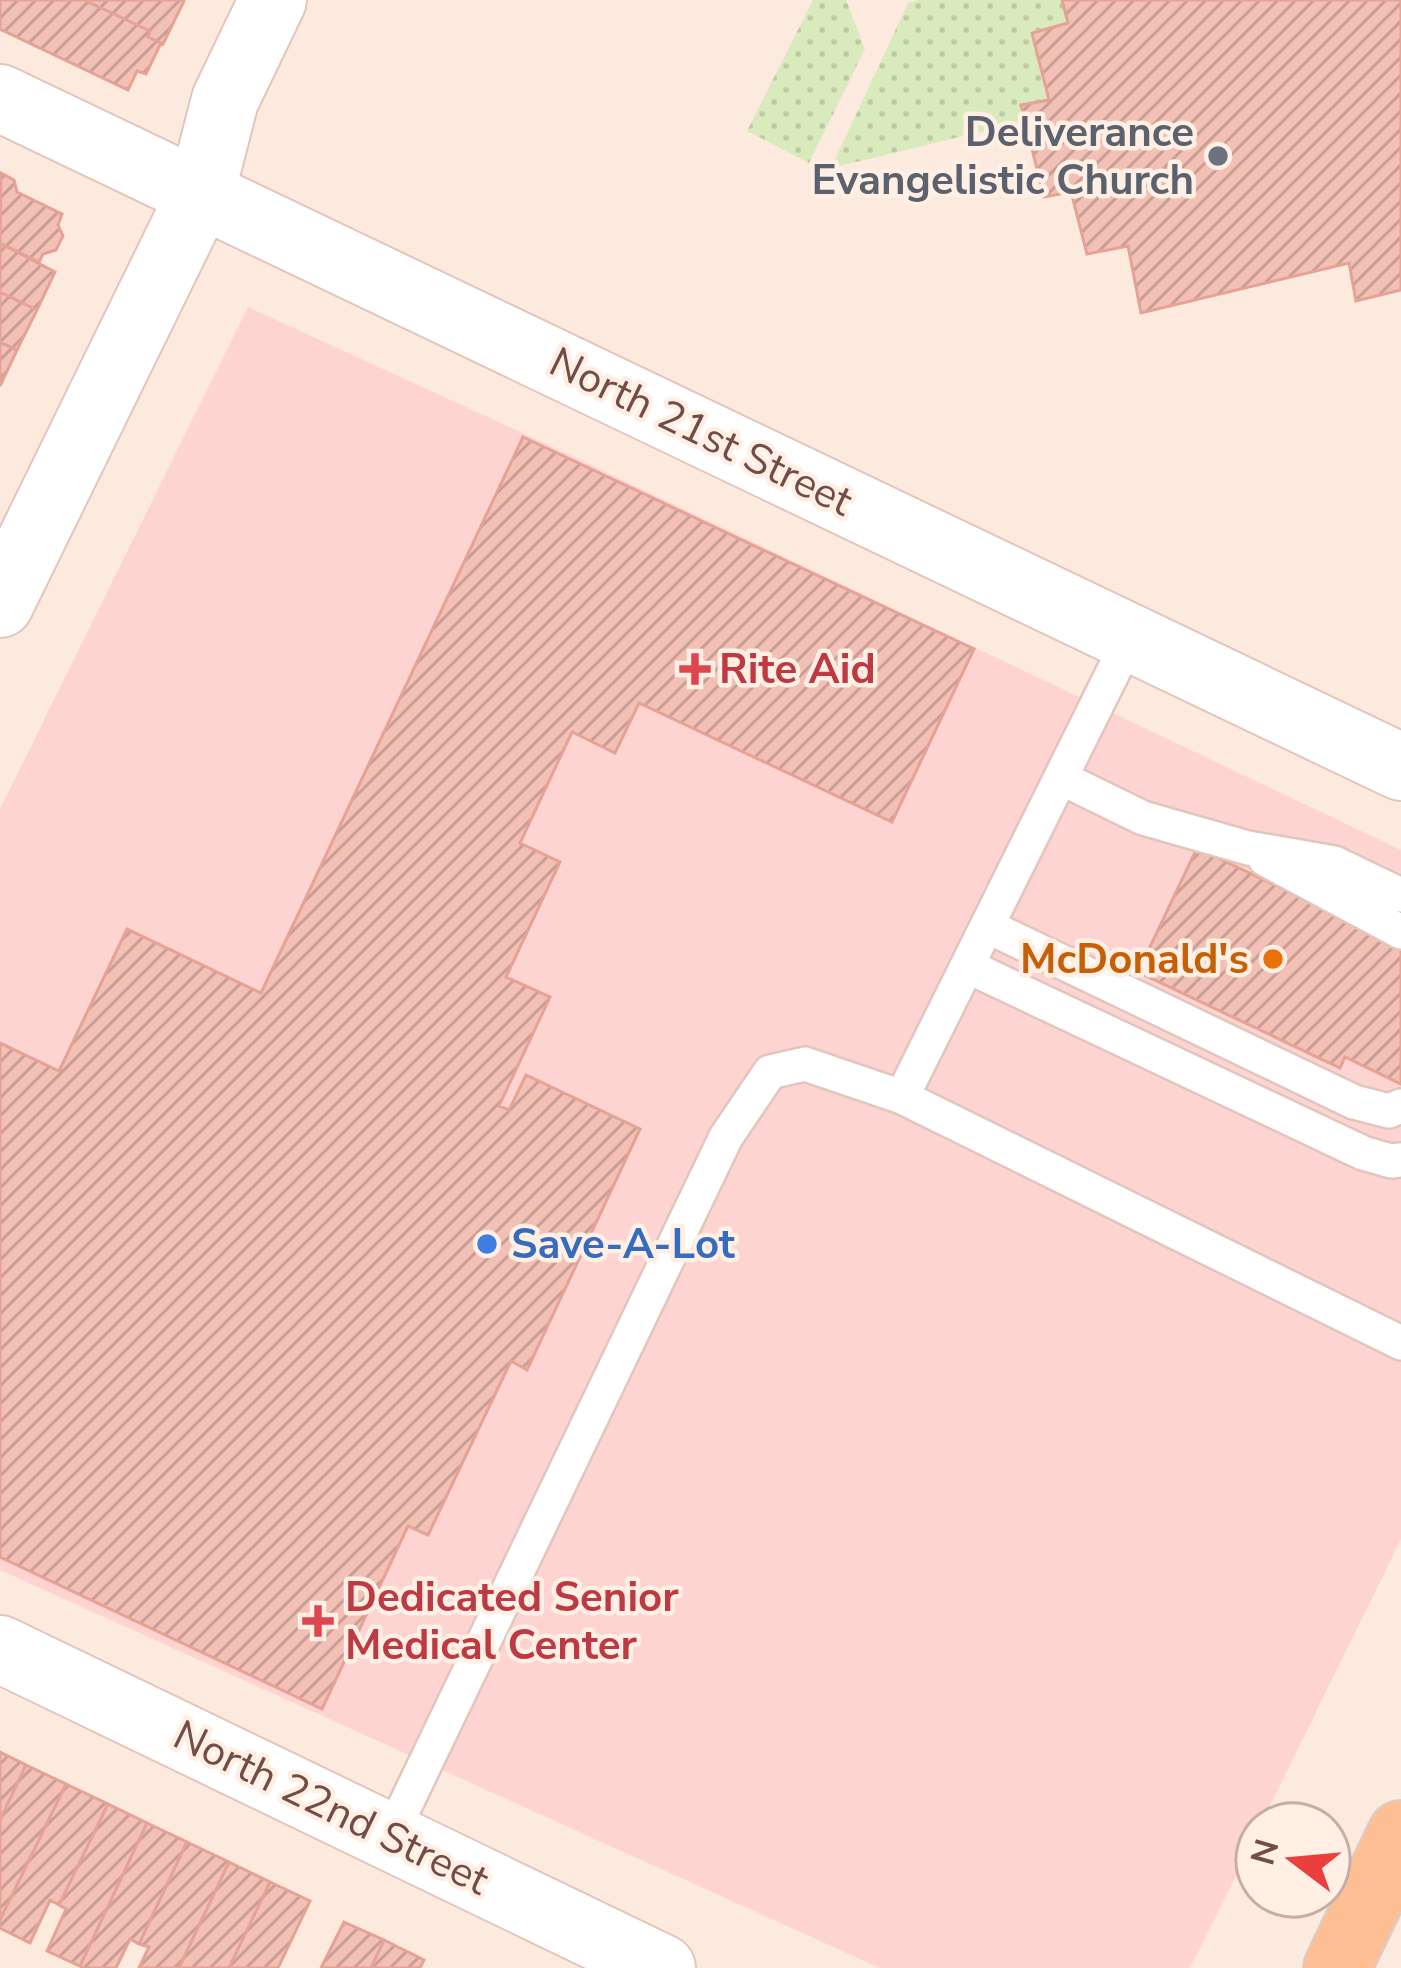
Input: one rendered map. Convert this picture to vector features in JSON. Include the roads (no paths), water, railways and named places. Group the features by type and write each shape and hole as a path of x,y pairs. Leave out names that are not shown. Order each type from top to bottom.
{"main road":[{"path":"1337,1968 1401,1834"}],"street":[{"path":"0,604 201,193 225,100 273,0"},
{"name":"North 21st Street","path":"0,98 1401,766"},
{"name":"North 22nd Street","path":"0,1649 662,1968"}],"lane":[{"path":"902,1097 1130,638"},
{"path":"1061,778 1143,818 1249,848 1334,863 1401,895"},
{"path":"1249,848 1401,932"},
{"path":"987,926 1354,1102 1389,1112 1401,1106"},
{"path":"967,966 1363,1153 1401,1160"},
{"path":"391,1837 726,1137 770,1072 805,1064 902,1097 1401,1343"}],"place":[{"name":"Deliverance Evangelistic Church","path":"1218,156"},
{"name":"Rite Aid","path":"695,669"},
{"name":"McDonald's","path":"1273,959"},
{"name":"Save-A-Lot","path":"487,1244"},
{"name":"Dedicated Senior Medical Center","path":"318,1621"}]}
